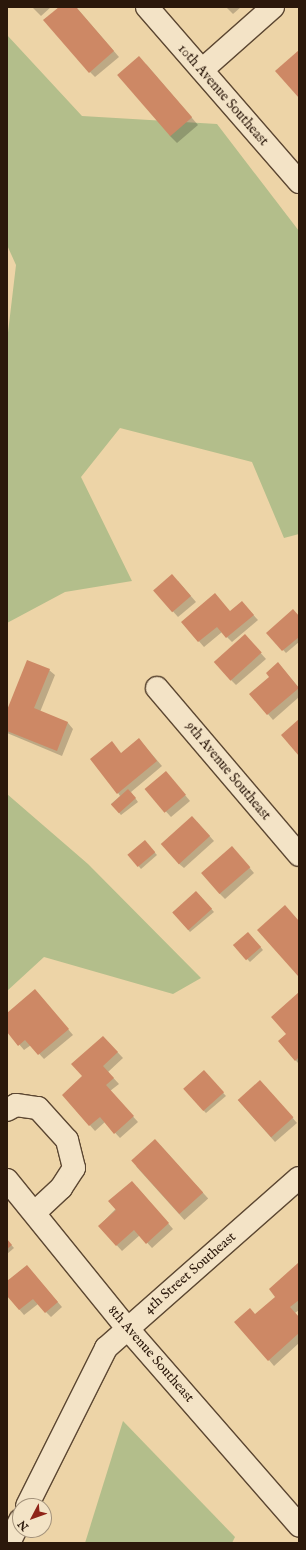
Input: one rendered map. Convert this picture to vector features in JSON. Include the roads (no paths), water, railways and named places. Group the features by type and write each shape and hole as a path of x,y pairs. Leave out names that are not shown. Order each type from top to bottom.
{"street":[{"name":"10th Avenue Southeast","path":"147,7 299,182"},
{"path":"202,70 273,7"},
{"name":"9th Avenue Southeast","path":"157,688 297,849"},
{"path":"7,1110 16,1105 38,1108 67,1140 74,1168 61,1188 35,1212"},
{"name":"4th Street Southeast","path":"31,1498 106,1348 299,1178"},
{"name":"8th Avenue Southeast","path":"7,1180 35,1212 127,1328 299,1524"}]}
